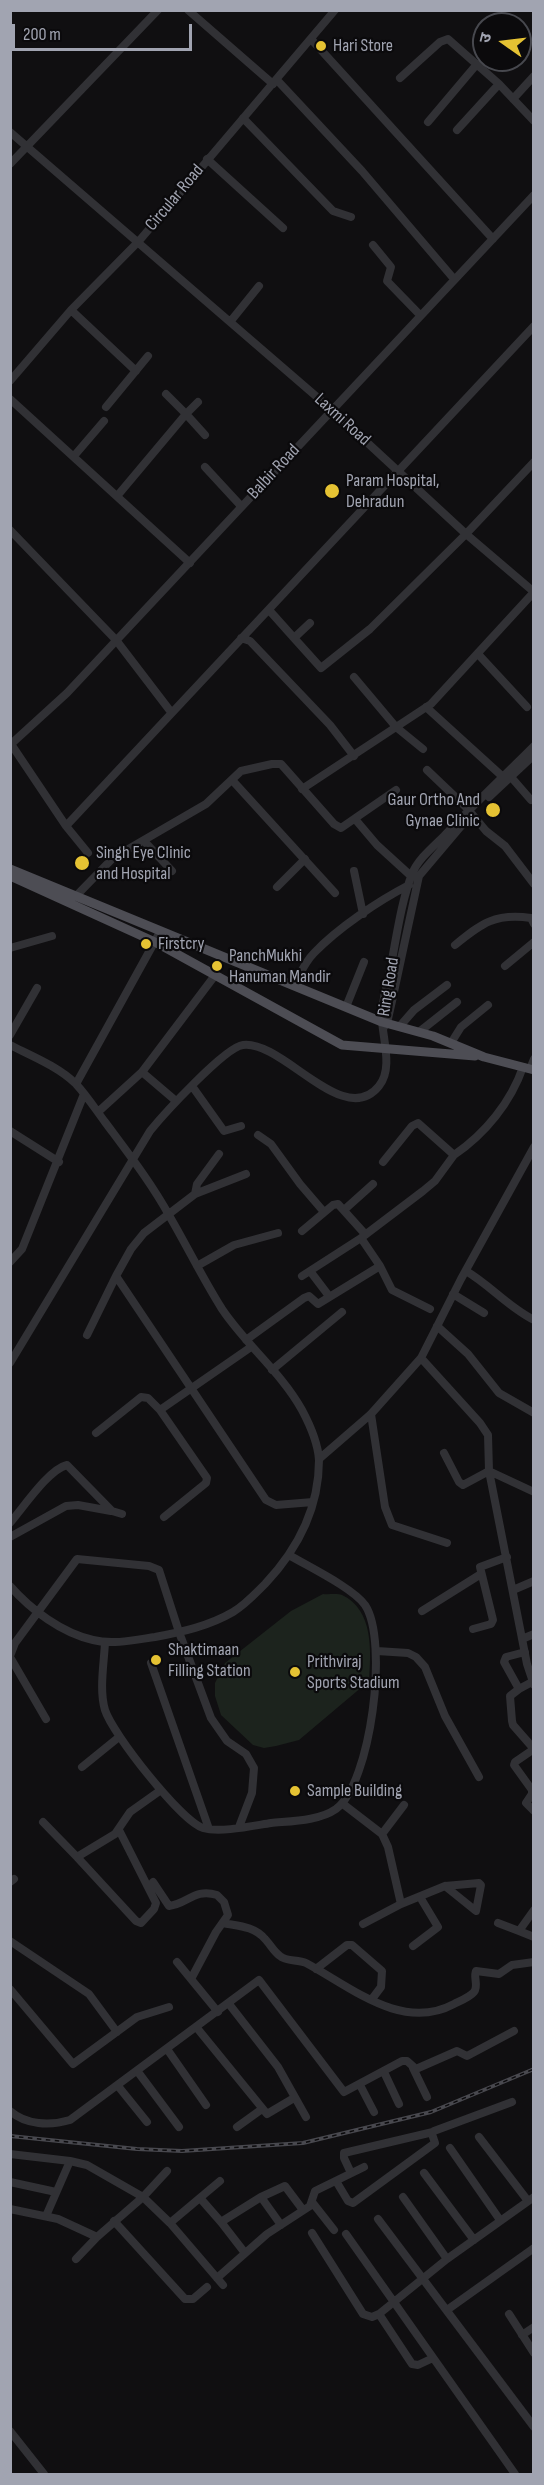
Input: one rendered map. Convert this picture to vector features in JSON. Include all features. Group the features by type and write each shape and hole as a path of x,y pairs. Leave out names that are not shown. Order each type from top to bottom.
{"main road":[{"path":"10,869 158,937 294,985 384,1024 400,1026 451,1042 484,1057 529,1069"},
{"path":"10,876 73,899"},
{"path":"158,937 216,974 333,1041 351,1047 484,1057"}],"street":[{"path":"188,10 275,82 362,171 454,279"},
{"name":"Circular Road","path":"10,381 70,310 139,241 335,10"},
{"path":"10,164 156,11"},
{"path":"311,39 493,239"},
{"path":"400,78 444,39 451,41 472,60"},
{"path":"428,122 472,70"},
{"path":"486,72 534,121"},
{"path":"513,99 534,76"},
{"path":"457,130 499,84"},
{"path":"243,118 333,211 351,217"},
{"name":"Laxmi Road","path":"10,132 332,410 466,534 534,592"},
{"path":"207,159 283,228"},
{"name":"Balbir Road","path":"11,745 48,712 190,563 534,195"},
{"path":"374,245 391,267 387,281 420,315"},
{"path":"230,322 258,286"},
{"path":"70,310 135,371"},
{"path":"66,826 534,326"},
{"path":"106,407 148,356"},
{"path":"166,394 205,435"},
{"path":"10,399 190,563"},
{"path":"118,495 198,402"},
{"path":"75,456 104,421"},
{"path":"269,610 321,668 370,629 466,534 534,462"},
{"path":"205,467 241,506"},
{"path":"10,530 116,640 171,712"},
{"path":"302,789 426,707 534,592"},
{"path":"294,638 310,623"},
{"path":"241,638 250,642 300,692 354,756"},
{"path":"478,654 527,707"},
{"path":"354,676 396,727 423,749"},
{"path":"426,707 531,800"},
{"path":"11,745 66,826 88,853"},
{"name":"Ring Road","path":"507,777 534,746"},
{"name":"Ring Road","path":"384,1024 392,961 411,876 421,859 534,754"},
{"path":"73,899 113,858 206,804 241,771 276,763 281,764 338,827 344,827 396,790"},
{"path":"427,770 471,812 486,831 505,846 534,884"},
{"path":"232,780 335,893"},
{"name":"Ring Road","path":"384,1024 419,876 471,812"},
{"path":"355,819 377,845 411,876"},
{"path":"144,841 172,871"},
{"path":"277,886 305,859"},
{"path":"354,871 363,914"},
{"path":"294,985 313,954 381,900 409,885"},
{"path":"455,945 480,925 499,917 533,919"},
{"path":"10,948 52,936"},
{"path":"76,1084 158,937"},
{"path":"506,966 534,942"},
{"path":"346,1007 364,962"},
{"path":"98,1112 142,1072 216,974"},
{"path":"400,1026 414,1010 447,985"},
{"path":"10,1035 37,988"},
{"path":"419,1032 457,1002"},
{"path":"451,1042 461,1027 488,1005"},
{"path":"10,1363 154,1125 192,1086 230,1052 244,1045 267,1052 346,1097 362,1099 378,1087 385,1073 384,1024"},
{"path":"10,1055 13,1046 61,1072 76,1084 98,1112 170,1215 222,1308 302,1410 316,1443 319,1459 313,1502 305,1528 289,1555 258,1591 239,1608 213,1622 144,1639 105,1642 77,1635 37,1612 10,1586"},
{"path":"303,1276 363,1236 429,1186 454,1155 488,1126 534,1059"},
{"path":"142,1072 176,1101"},
{"path":"192,1086 224,1131 242,1126"},
{"path":"10,1262 22,1249 59,1162 84,1094"},
{"path":"382,1162 412,1126 418,1124 454,1155"},
{"path":"10,1131 59,1162"},
{"path":"258,1135 271,1144 324,1212"},
{"path":"319,1459 371,1414 421,1358 453,1294 534,1147"},
{"path":"195,1194 197,1184 219,1154"},
{"path":"87,1335 116,1276 137,1240 195,1194 246,1173"},
{"path":"344,1209 373,1184"},
{"path":"302,1231 336,1204 344,1209 363,1236 392,1290 430,1309"},
{"path":"197,1266 234,1245 278,1233"},
{"path":"160,1410 248,1344 304,1298 309,1296 318,1305 380,1266"},
{"path":"310,1271 330,1296"},
{"path":"466,1271 484,1282 515,1310 534,1320"},
{"path":"116,1276 269,1503 276,1505 313,1502"},
{"path":"453,1294 484,1312"},
{"path":"272,1370 342,1312"},
{"path":"437,1326 472,1359 499,1393 532,1409"},
{"path":"421,1358 484,1429 489,1439 489,1471 533,1684 519,1689 510,1696 512,1721 534,1749 514,1765 532,1792 526,1803 534,1810"},
{"path":"96,1433 141,1397 148,1398 160,1410 207,1478 206,1483 164,1517"},
{"path":"371,1414 385,1508 392,1525 447,1543"},
{"path":"444,1453 459,1482 463,1485 489,1471"},
{"path":"10,1523 41,1486 60,1467 67,1465 112,1511"},
{"path":"489,1471 534,1492"},
{"path":"10,1538 66,1506 78,1505 122,1514"},
{"path":"105,1642 103,1697 109,1720 119,1737 161,1790 191,1822 209,1829 326,1815 343,1804 357,1774 368,1739 375,1700 377,1651 370,1616 359,1599 289,1555"},
{"path":"473,1629 491,1624 493,1620 481,1575 482,1565 507,1557"},
{"path":"46,1719 10,1657 15,1643 77,1559 149,1566 161,1573 179,1632 211,1718 227,1741 246,1754 254,1768 252,1793 239,1827"},
{"path":"422,1611 481,1575"},
{"path":"513,1590 534,1581"},
{"path":"522,1639 533,1634"},
{"path":"377,1651 408,1653 421,1661 445,1716 478,1777"},
{"path":"519,1689 504,1660 506,1657 525,1652"},
{"path":"151,1663 209,1829"},
{"path":"82,1767 119,1737"},
{"path":"76,1857 119,1830 130,1812 161,1790"},
{"path":"343,1804 382,1834 388,1847 401,1904"},
{"path":"382,1834 404,1805"},
{"path":"43,1822 136,1921 141,1923 154,1909 156,1903 119,1830"},
{"path":"153,1882 169,1906 192,1895 205,1893 217,1895 224,1902 228,1913 191,1979"},
{"path":"363,1924 401,1904 446,1886 481,1884 476,1911 446,1886"},
{"path":"413,1946 438,1926 420,1897"},
{"path":"519,1931 534,1910"},
{"path":"223,1923 254,1930 264,1937 279,1956 300,1960 372,1999 407,2013 432,2012 448,2007 472,1994 476,1986 474,1975 476,1971 499,1974 512,1965 534,1962"},
{"path":"498,1923 534,1936"},
{"path":"10,1953 14,1943 88,1994 117,2032"},
{"path":"316,1969 347,1945 352,1945 382,1971 381,1987 372,1999"},
{"path":"177,1962 218,2012"},
{"path":"10,2111 26,2121 63,2122 78,2116 259,1980 344,2092 405,2060 413,2068 428,2097"},
{"path":"10,1989 73,2064 137,2017 169,2007"},
{"path":"229,2004 278,2067 306,2117"},
{"path":"197,2028 268,2114 294,2098"},
{"path":"413,2068 416,2069 457,2051 466,2056 514,2031"},
{"path":"167,2049 206,2105"},
{"path":"138,2072 178,2127"},
{"path":"384,2072 399,2104"},
{"path":"360,2085 374,2112"},
{"path":"118,2086 147,2122"},
{"path":"351,2173 343,2157 344,2153 433,2132 512,2102"},
{"path":"237,2127 262,2109"},
{"path":"336,2181 348,2201 353,2203 435,2143 433,2132"},
{"path":"312,2233 361,2312 372,2317 379,2314 447,2259 531,2199 479,2137"},
{"path":"450,2148 500,2220"},
{"path":"10,2154 87,2165 143,2197 170,2223 223,2285"},
{"path":"46,2216 70,2161"},
{"path":"217,2278 245,2253 303,2210 312,2202 315,2191 364,2167"},
{"path":"76,2259 114,2221 143,2197 167,2171"},
{"path":"424,2173 474,2240"},
{"path":"170,2223 220,2181"},
{"path":"10,2182 56,2192"},
{"path":"221,2222 261,2197 285,2186 303,2210"},
{"path":"403,2196 447,2259"},
{"path":"261,2197 281,2225"},
{"path":"200,2198 245,2253"},
{"path":"312,2202 334,2230"},
{"path":"10,2209 58,2219 97,2237"},
{"path":"378,2219 534,2427"},
{"path":"114,2221 185,2299 193,2299 207,2287"},
{"path":"346,2234 515,2475"},
{"path":"447,2310 534,2248"},
{"path":"379,2314 412,2364 418,2365 433,2358"},
{"path":"509,2314 534,2353"},
{"path":"522,2335 534,2327"},
{"path":"10,2431 44,2475"}],"shaded area":[{"name":"Prithviraj Sports Stadium","path":"323,1594 342,1595 360,1611 365,1621 370,1645 369,1681 299,1740 264,1748 253,1745 221,1715 215,1696 215,1683 225,1663 291,1611"}],"railway":[{"path":"10,2136 137,2149 182,2151 303,2143 431,2112 534,2069"}],"place":[{"name":"Hari Store","path":"321,46"},
{"name":"Param Hospital, Dehradun","path":"332,491"},
{"name":"Gaur Ortho And Gynae Clinic","path":"493,810"},
{"name":"Singh Eye Clinic and Hospital","path":"82,863"},
{"name":"Firstcry","path":"146,944"},
{"name":"PanchMukhi Hanuman Mandir","path":"217,966"},
{"name":"Shaktimaan Filling Station","path":"156,1660"},
{"name":"Prithviraj Sports Stadium","path":"295,1672"},
{"name":"Sample Building","path":"295,1791"}]}
